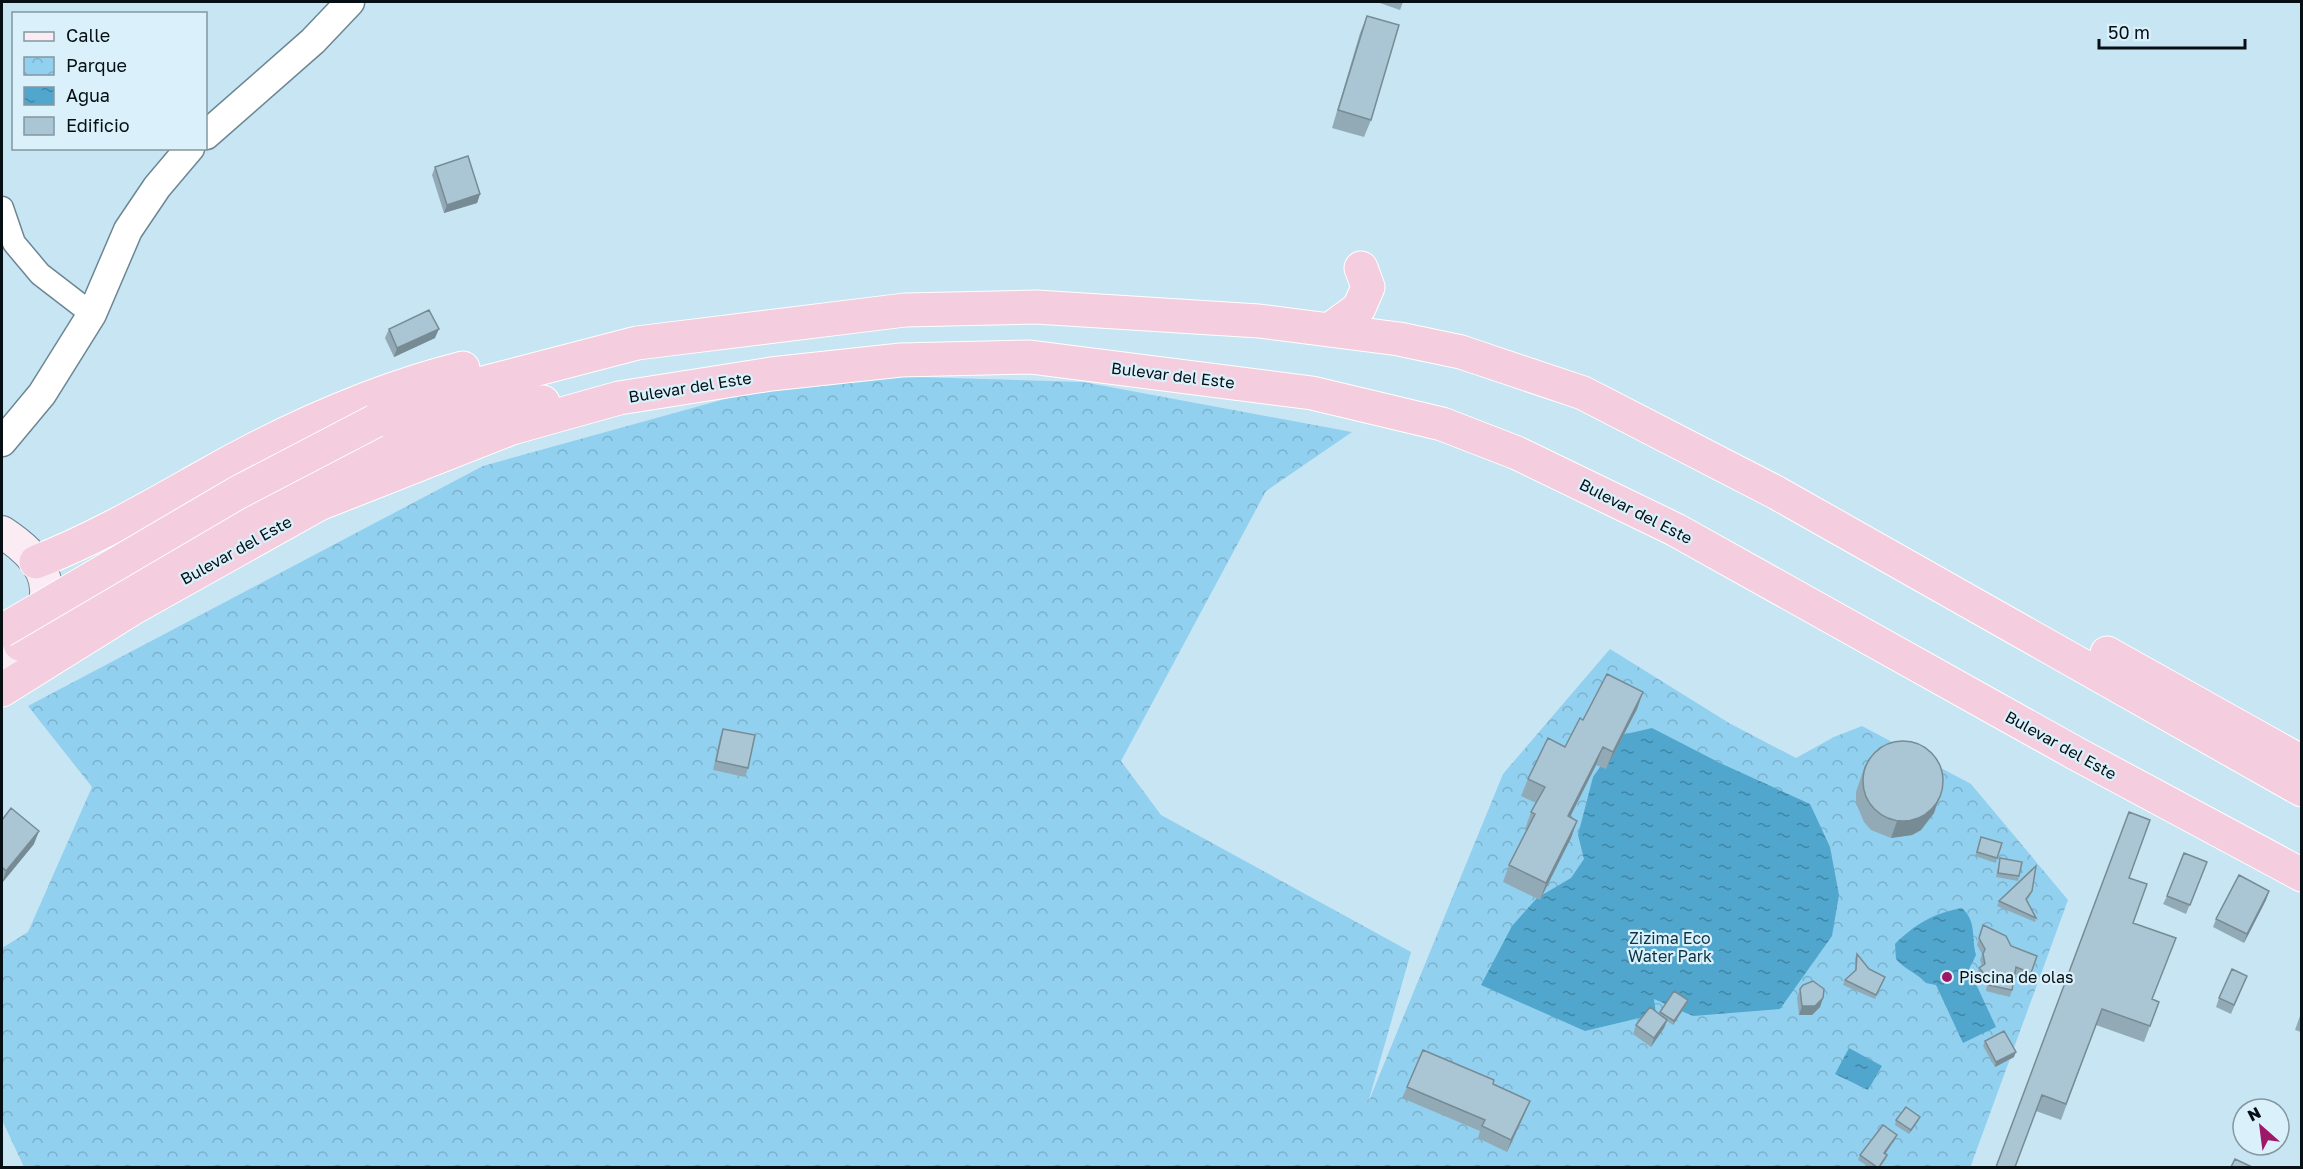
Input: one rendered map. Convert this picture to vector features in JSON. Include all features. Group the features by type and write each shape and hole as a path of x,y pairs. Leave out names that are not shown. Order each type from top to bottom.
{"highway":[{"path":"1329,330 1359,308 1368,286 1361,268"},
{"path":"36,562 70,549 120,524 261,446 375,395 418,380 495,360 905,310 1036,307 1259,321 1399,339 1461,352 1583,393 1777,493 2301,790"},
{"path":"8,643 237,494 375,421 468,387 637,343"},
{"name":"Bulevar del Este","path":"2,690 135,606 319,504 512,428 619,398 771,374 901,360 1030,357 1312,393 1442,424 1527,458 1676,530 2064,747 2301,875"},
{"path":"8,643 132,580 277,496 360,455 457,418 522,403 619,398"},
{"path":"1777,493 1931,556 2301,762"},
{"path":"120,524 98,538 84,553 79,565 79,576 87,586 98,588 132,580"}],"main road":[{"path":"2,532 21,545 36,562 46,582 47,595 38,622 8,643"}],"street":[{"path":"207,134 313,41 350,2"},
{"path":"2,442 42,394 92,314 128,230 157,187 188,150"},
{"path":"2,208 14,243 40,274 92,314"}],"green space":[{"name":"Zizima Eco Water Park","path":"816,374 1083,382 1352,432 1266,491 1121,761 1161,815 1411,952 1368,1103 1503,774 1610,649 1729,723 1796,758 1834,737 1862,726 1971,784 2068,900 1970,1168 24,1167 2,1120 2,948 28,932 92,787 28,706 483,466"}],"water":[{"path":"1652,728 1720,763 1810,804 1830,847 1839,895 1832,936 1780,1009 1693,1016 1654,999 1656,1014 1585,1031 1481,985 1512,926 1537,898 1571,878 1584,859 1578,835 1593,777 1622,735"},
{"name":"Piscina de olas","path":"1962,908 1972,924 1976,955 1969,969 1996,1027 1963,1043 1936,985 1926,983 1899,963 1896,959 1895,944 1925,920"},
{"path":"1849,1048 1882,1066 1868,1090 1835,1074"}],"building":[{"path":"1367,16 1399,25 1371,120 1338,110"},
{"path":"468,156 480,194 447,205 435,167"},
{"path":"429,310 439,329 397,348 389,329"},
{"path":"1607,674 1643,692 1613,752 1603,747 1568,816 1577,821 1546,883 1509,865 1535,814 1531,812 1545,787 1528,779 1548,738 1565,747 1580,718 1583,720"},
{"path":"723,729 755,735 748,768 716,761"},
{"path":"1903,741 1918,744 1931,753 1940,766 1943,781 1940,796 1931,809 1918,818 1903,821 1888,818 1875,809 1866,796 1863,781 1866,766 1875,753 1888,744"},
{"path":"11,808 39,831 6,871 2,867 2,820"},
{"path":"2129,812 2150,820 2129,878 2147,884 2133,923 2176,938 2152,999 2159,1002 2150,1026 2102,1009 2066,1104 2042,1095 2015,1167 1996,1167"},
{"path":"1981,837 2002,843 1997,858 1977,852"},
{"path":"2184,853 2207,862 2190,905 2167,896"},
{"path":"2000,858 2022,862 2019,876 1998,873"},
{"path":"2036,866 2032,891 2026,899 2036,918 1999,901"},
{"path":"2239,875 2269,891 2247,934 2216,919"},
{"path":"1983,925 2006,936 2011,946 2037,956 2031,973 2016,967 2012,990 1988,985 1989,979 1979,968 1985,964 1983,954 1985,949 1979,938"},
{"path":"1857,954 1869,969 1885,977 1876,995 1845,980 1856,970"},
{"path":"2232,969 2247,976 2234,1005 2219,998"},
{"path":"1813,981 1824,989 1823,998 1815,1006 1802,1006 1800,989 1803,985"},
{"path":"1674,991 1688,1000 1674,1021 1660,1012"},
{"path":"1650,1007 1667,1020 1654,1038 1636,1025"},
{"path":"2004,1031 2016,1052 1996,1062 1985,1041"},
{"path":"1423,1050 1494,1080 1493,1084 1530,1101 1511,1140 1482,1126 1485,1120 1407,1087"},
{"path":"1906,1107 1920,1117 1911,1130 1896,1120"},
{"path":"1883,1125 1897,1135 1884,1153 1887,1155 1877,1167 1860,1155"},
{"path":"2235,1159 2252,1167 2231,1167"}],"place":[{"name":"Piscina de olas","path":"1947,977"}]}
